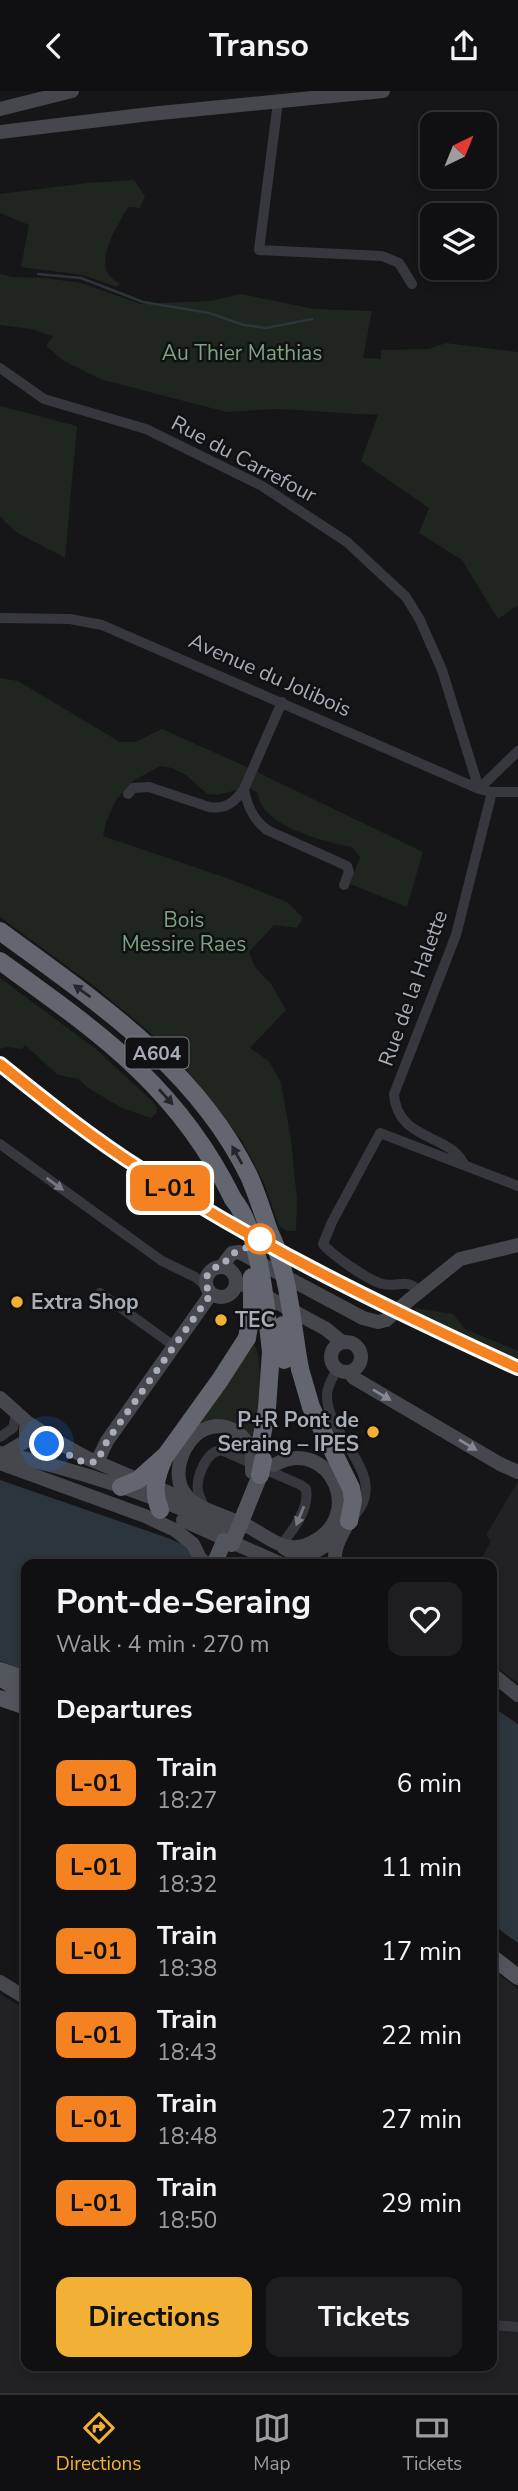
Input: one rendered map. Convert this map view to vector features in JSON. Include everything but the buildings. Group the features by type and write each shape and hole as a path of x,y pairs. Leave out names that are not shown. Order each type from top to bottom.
{"highway":[{"name":"A604","path":"0,932 117,1017 152,1048 206,1107 249,1177 267,1224 282,1314 260,1464"},
{"name":"A604","path":"0,961 96,1031 165,1095 204,1147 233,1199 243,1211 257,1258 277,1356"},
{"path":"130,1484 166,1455 247,1338 253,1283 251,1264 233,1199"},
{"path":"267,1224 277,1246 300,1369 311,1407 351,1489 353,1505 349,1521"},
{"path":"157,1499 166,1455"}],"main road":[{"name":"A604","path":"220,1559 234,1541 242,1510 260,1464"},
{"path":"0,1670 21,1677"},
{"path":"0,1678 21,1693"},
{"path":"0,1698 21,1696"},
{"path":"0,1698 21,1705"},
{"path":"497,1961 518,1977"}],"street":[{"path":"0,109 72,91"},
{"path":"0,132 383,91"},
{"path":"278,102 259,250 383,255 400,263 412,284"},
{"name":"Rue du Carrefour","path":"0,368 44,399 146,429 262,486 347,542 406,597 420,620 442,670 479,789"},
{"name":"Avenue du Jolibois","path":"0,618 70,619 102,625 479,789 518,792"},
{"path":"128,794 133,788 146,787 209,807 220,808 233,802 244,789 282,702"},
{"path":"479,789 518,751"},
{"path":"244,789 249,809 262,827 347,866 349,872 344,885"},
{"name":"Rue de la Halette","path":"464,1164 456,1154 402,1120 395,1108 394,1094 456,935 492,792"},
{"path":"414,1296 408,1283 381,1283 325,1247 323,1241 380,1133 515,1182"},
{"path":"0,1144 162,1261 195,1277 209,1290 222,1297 227,1296 236,1282"},
{"path":"17,1411 29,1436 83,1462 92,1460 174,1346 209,1290 208,1273 222,1266 232,1253 239,1252 363,1318 378,1322 386,1320 460,1259 518,1245"},
{"path":"222,1266 230,1270 236,1282 326,1329 342,1342 351,1343 361,1354 360,1363 343,1371 328,1389 328,1405 363,1473 367,1488 363,1504 338,1538 313,1559"},
{"path":"100,1293 174,1346"},
{"path":"342,1342 335,1347 331,1360 343,1371 518,1472"},
{"path":"0,1398 28,1423 58,1442 157,1499 272,1559"},
{"path":"0,1437 13,1428 17,1411"},
{"path":"210,1428 230,1429 245,1439 260,1464 293,1458 313,1461 332,1477 339,1497 336,1516 327,1531 302,1546 234,1541 207,1513 185,1494 178,1472 182,1455 197,1435 210,1428"},
{"path":"1,1457 29,1436 58,1442"},
{"path":"207,1513 197,1487 209,1455 221,1450 306,1489 306,1501 296,1526 280,1546"},
{"path":"1,1457 48,1462 130,1484"},
{"path":"1,1457 157,1499 174,1495 207,1513 256,1530 304,1559"},
{"path":"1,1457 183,1534 211,1559"},
{"path":"335,1559 338,1538"},
{"path":"497,1685 518,1695"},
{"path":"497,1687 518,1706"},
{"path":"0,1982 21,1995"},
{"path":"497,2325 518,2327"}],"shaded area":[{"path":"0,1480 168,1538 217,1559 21,1559 21,1669 0,1661"},
{"path":"518,1481 518,1683 497,1668 497,1559 481,1559 491,1541 486,1535"},
{"path":"497,1710 518,1724 518,1943 497,1928"},
{"path":"497,1973 518,1989 518,2393 0,2393 0,1994 21,2004 21,2371 497,2371"}],"green space":[{"path":"134,180 145,196 140,208 128,207 111,238 106,256 107,272 120,284 117,287 83,275 21,267 29,225 0,213 0,194"},
{"name":"Au Thier Mathias","path":"0,274 81,283 141,304 210,301 241,294 314,309 372,311 363,358 381,359 381,350 428,349 446,343 518,352 518,605 498,619 462,560 419,533 429,508 361,461 378,415 276,409 226,412 100,379 64,361 46,346 53,336 31,329 0,325"},
{"path":"0,406 77,426 65,558 16,532 0,517"},
{"name":"Bois Messire Raes","path":"0,678 18,681 120,742 135,742 162,729 249,768 240,789 218,795 207,794 186,775 160,766 133,781 116,800 103,836 227,878 287,902 303,918 297,928 274,925 249,952 255,967 271,984 286,1010 250,1048 269,1061 281,1083 291,1140 297,1200 296,1231 288,1231 279,1226 264,1183 243,1142 170,1049 94,986 0,917"},
{"path":"255,771 423,852 407,907 350,884 360,857 352,847 296,831 270,815 262,805 258,793 248,787"},
{"path":"0,978 96,1049 152,1101 157,1108 156,1113 151,1118 122,1108 88,1088 79,1079 58,1075 25,1045 22,1049 0,1049"},
{"path":"415,1308 453,1314 465,1329 518,1351 518,1359 418,1315"},
{"path":"253,1344 257,1351 260,1377 254,1447 219,1423 170,1461"}],"waterway":[{"path":"38,274 81,278 143,302 209,313 244,325 266,328 312,319"}],"railway":[{"path":"0,1064 104,1145 232,1224 373,1300 518,1368"}],"train":[{"name":"L-01","path":"0,1064 83,1130 184,1197 374,1300 518,1368"}],"place":[{"name":"Extra Shop","path":"17,1302"},
{"name":"TEC","path":"221,1320"},
{"name":"P+R Pont de Seraing – IPES","path":"373,1432"}],"route":[{"path":"47,1444 83,1462 97,1462 107,1441 211,1294 206,1286 206,1277 210,1270 222,1266 232,1253 239,1252 260,1239"}]}
